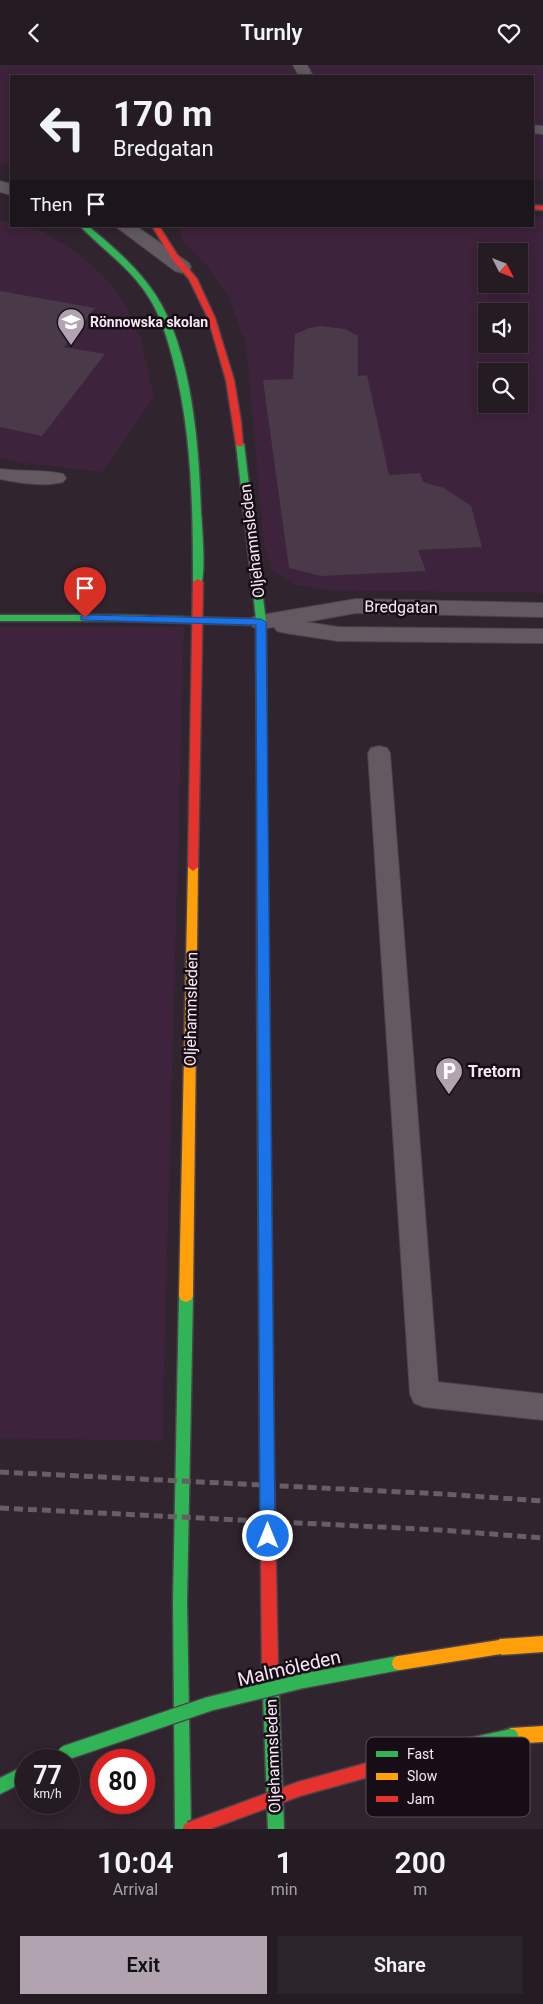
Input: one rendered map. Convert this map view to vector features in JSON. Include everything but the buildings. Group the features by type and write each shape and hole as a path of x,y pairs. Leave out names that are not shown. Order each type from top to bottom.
{"main road":[{"name":"Oljehamnsleden","path":"83,227 109,247 131,269 158,305 174,345 190,413 197,482 198,620 180,1602 183,1829"},
{"path":"156,227 182,267"},
{"name":"Oljehamnsleden","path":"182,267 192,277 198,288 214,325 227,364 235,401 261,622 268,1621 276,1829"},
{"name":"Bredgatan","path":"0,618 261,622"},
{"name":"Malmöleden","path":"78,1749 170,1716 269,1689 376,1666 500,1647 543,1644"},
{"path":"506,1737 543,1734"},
{"path":"190,1829 216,1817 308,1785 366,1769"},
{"path":"0,1786 15,1778"}],"street":[{"name":"Oljehamnsleden","path":"125,227 182,267"},
{"name":"Bredgatan","path":"261,622 356,606 543,609"},
{"name":"Bredgatan","path":"261,622 338,634 543,636"}],"lane":[{"path":"0,473 17,477 57,478"},
{"path":"379,753 424,1394 543,1407"}],"shaded area":[{"path":"0,65 543,65 543,180 534,179 534,75 10,75 10,166 0,163"},
{"path":"534,215 543,217 543,593 322,590 297,585 272,570 264,546 246,344 228,295 206,265 183,241 179,227 534,227"},
{"name":"Rönnowska skolan","path":"0,220 10,223 10,227 26,227 44,232 76,252 103,276 122,299 140,336 154,397 102,472 24,463 0,458"},
{"path":"0,627 184,627 162,1441 0,1438"}],"railway":[{"path":"0,1472 443,1494 543,1501"},
{"path":"0,1508 440,1530 543,1538"}],"traffic: fast":[{"path":"84,227 114,253 143,284 158,306 171,339 181,374 193,452 198,582"},
{"path":"240,444 261,622 262,794"},
{"path":"0,618 117,618 261,622"},
{"path":"263,970 267,1469"},
{"path":"183,1829 180,1602 186,1296"},
{"path":"76,1749 209,1704 303,1681 399,1663"},
{"path":"270,1669 276,1829"},
{"path":"506,1737 511,1736"},
{"path":"0,1786 15,1778"}],"traffic: slow":[{"path":"186,1296 193,867"},
{"path":"500,1647 543,1644"},
{"path":"399,1663 500,1647"},
{"path":"511,1736 543,1734"}],"traffic: jam":[{"path":"534,207 543,208"},
{"path":"156,227 175,258 193,279 212,318 230,380 240,444"},
{"path":"193,867 198,582"},
{"path":"262,794 263,970"},
{"path":"267,1469 270,1669"},
{"path":"190,1829 299,1789 366,1769"}],"place":[{"name":"Rönnowska skolan","path":"71,346"},
{"name":"Tretorn","path":"449,1095"}],"route":[{"path":"85,618 261,622 268,1536"}]}
